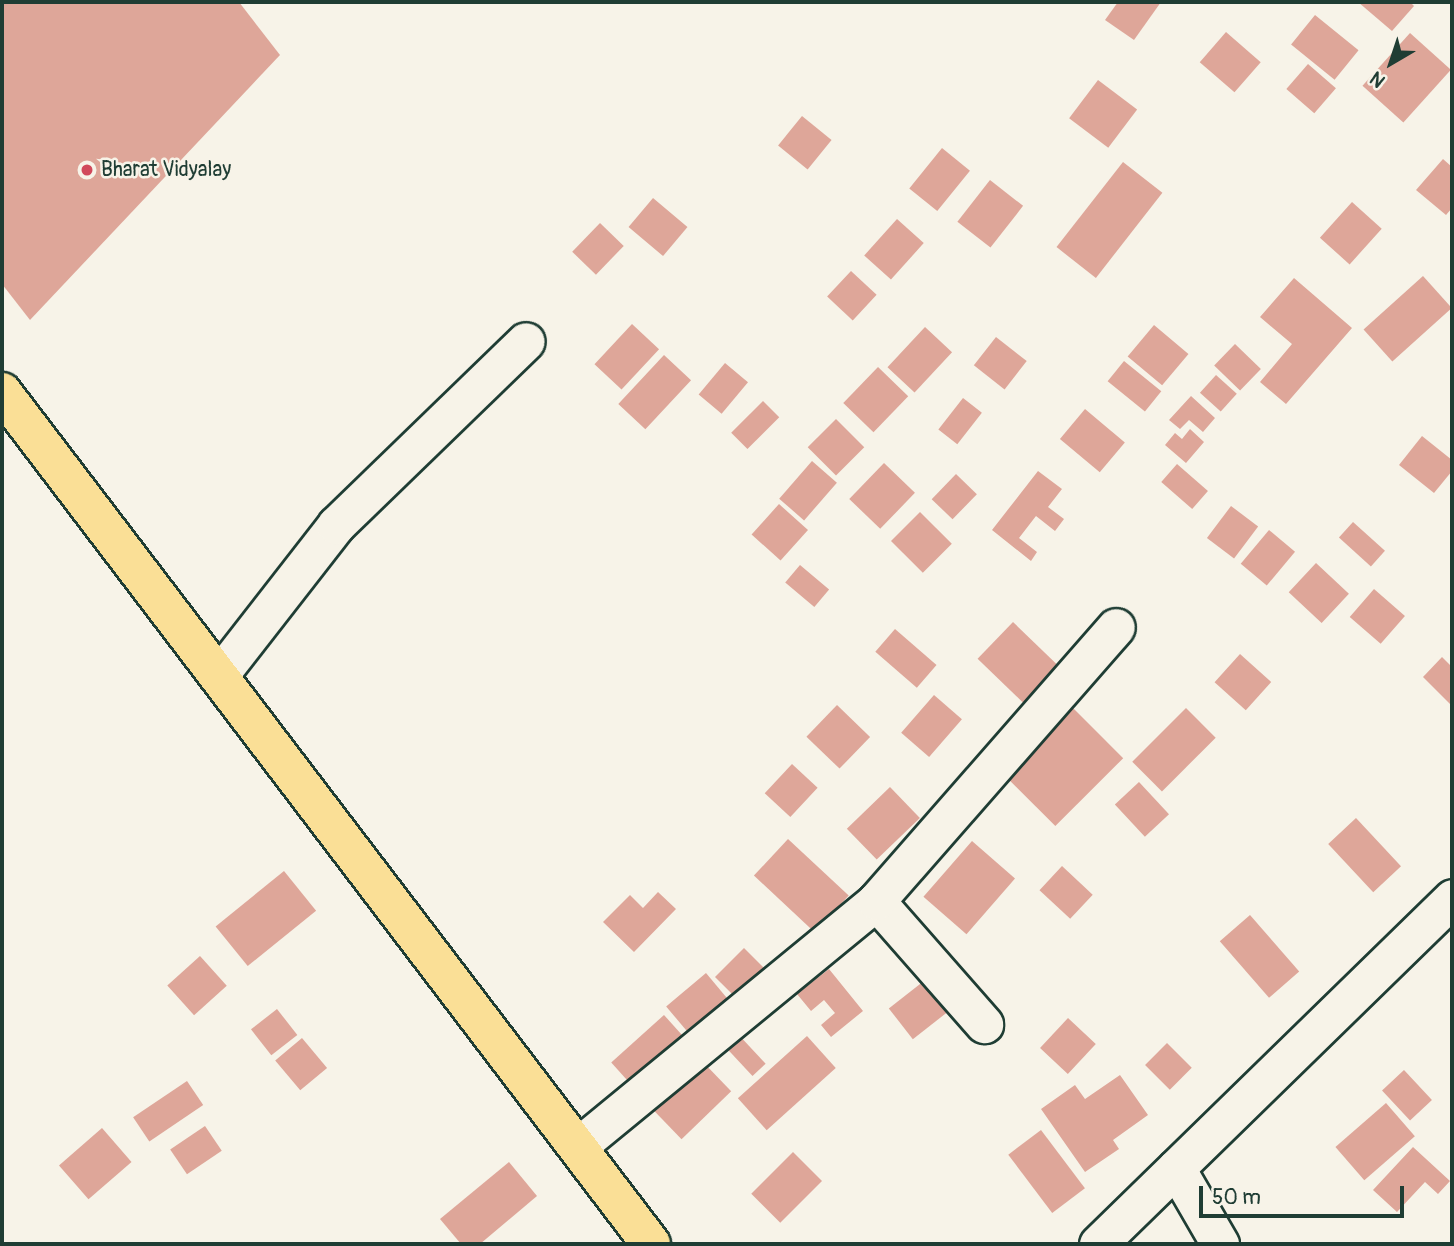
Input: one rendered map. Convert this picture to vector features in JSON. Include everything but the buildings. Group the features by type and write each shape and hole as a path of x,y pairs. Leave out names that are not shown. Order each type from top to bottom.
{"main road":[{"path":"2,393 220,674 651,1244"}],"street":[{"path":"220,674 336,525 526,341"},
{"path":"577,1147 876,901 1116,627"},
{"path":"876,901 984,1024"},
{"path":"1098,1244 1451,902"},
{"path":"1176,1168 1220,1244"}],"place":[{"name":"Bharat Vidyalay","path":"87,170"}]}
